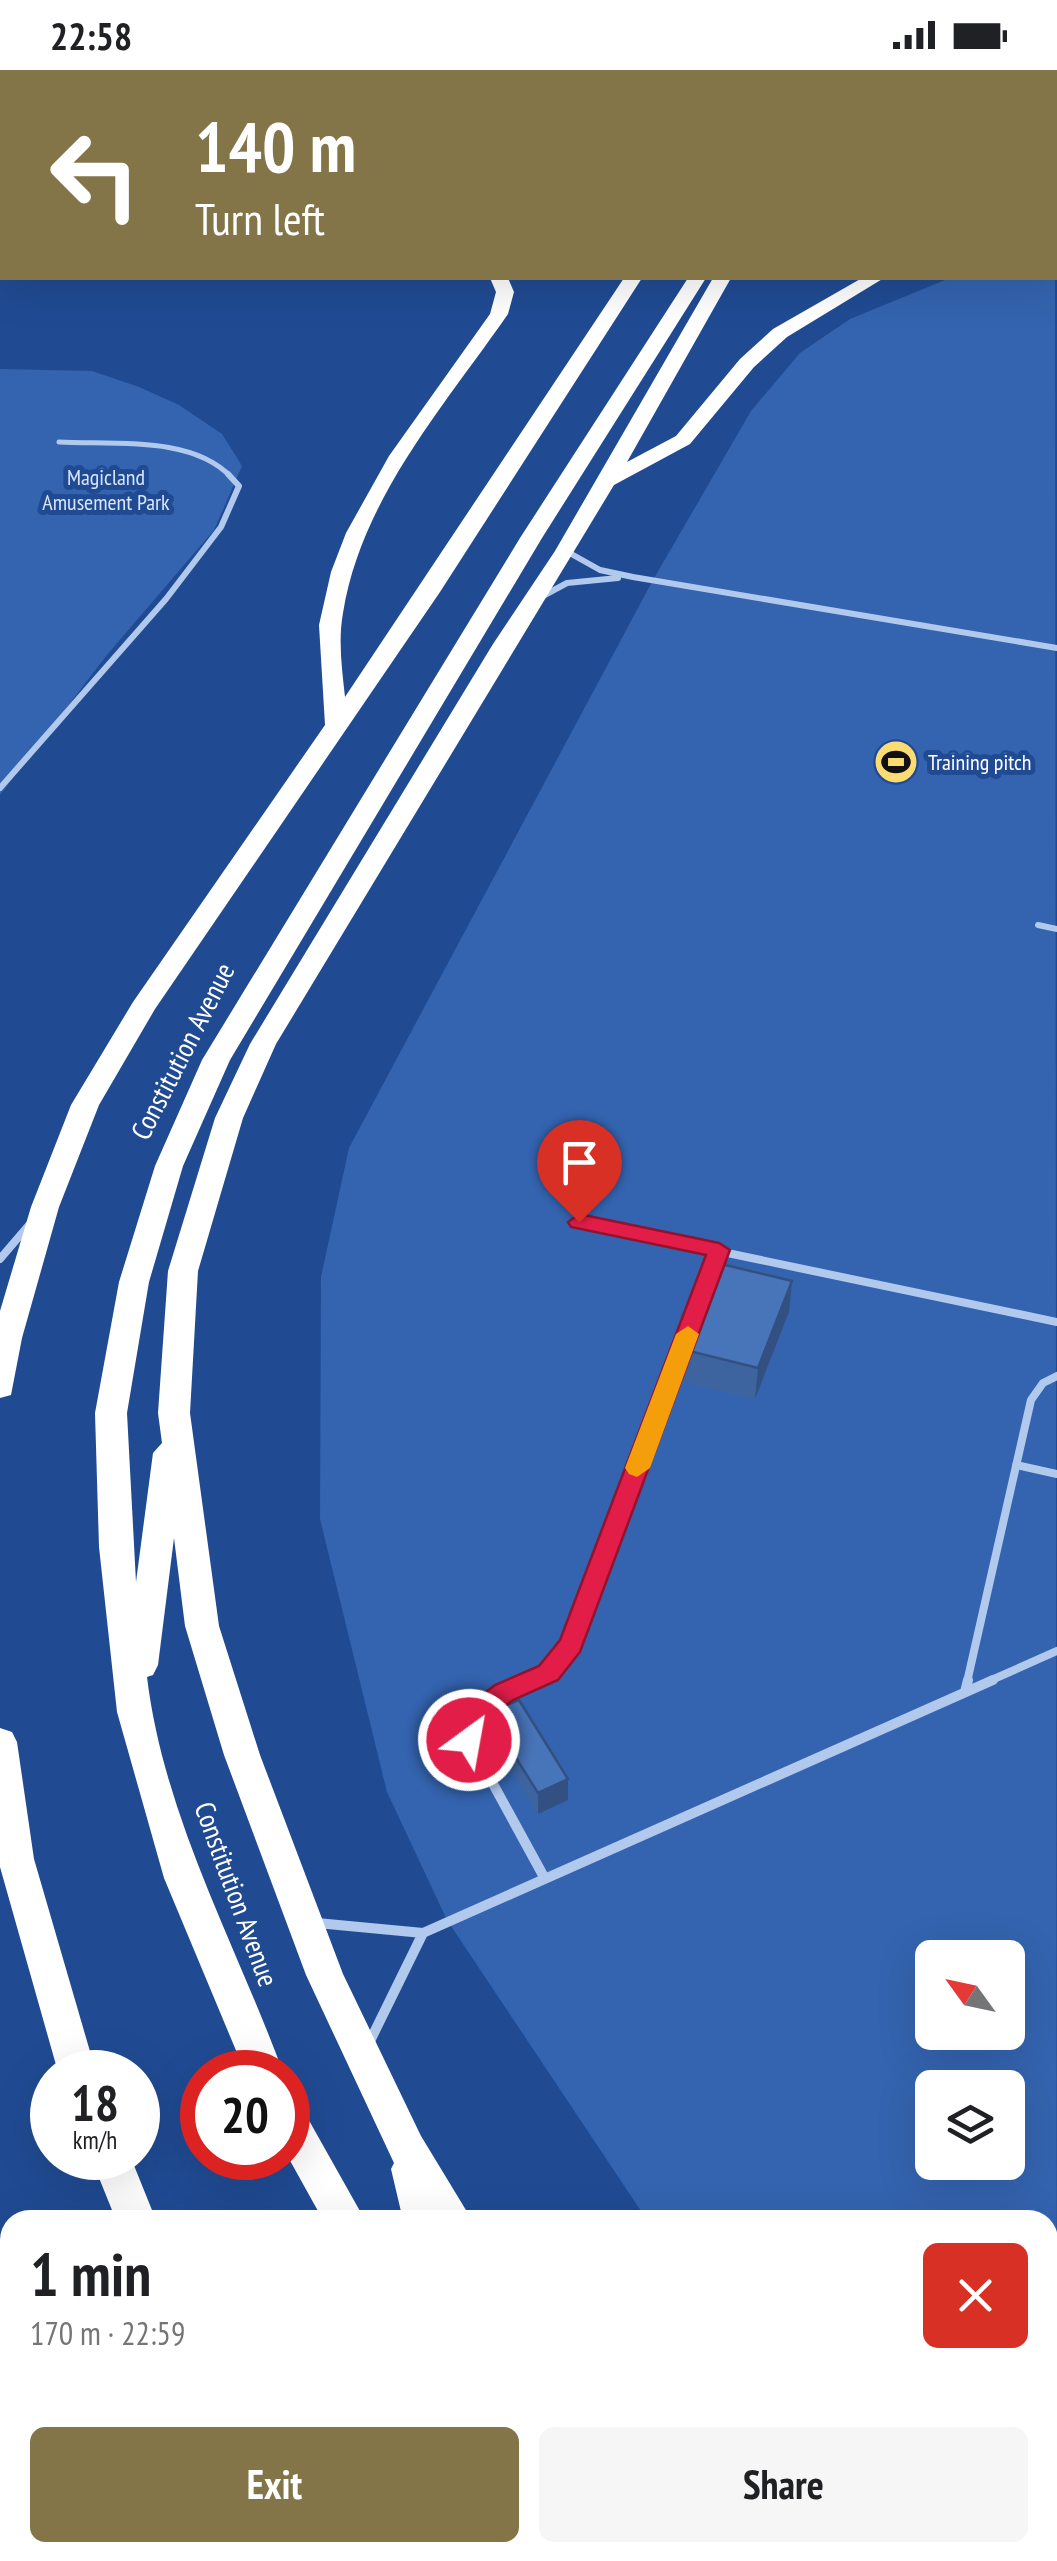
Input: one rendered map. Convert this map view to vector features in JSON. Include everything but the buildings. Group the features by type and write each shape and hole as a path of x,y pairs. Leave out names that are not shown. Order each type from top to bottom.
{"highway":[{"path":"337,726 330,660 332,611 364,510 500,314 505,292 500,280"},
{"name":"Constitution Avenue","path":"0,1388 8,1338 45,1207 84,1105 142,1008 428,592 464,530 597,340 632,280"},
{"name":"Constitution Avenue","path":"255,2050 182,1878 134,1712 115,1546 111,1413 134,1282 169,1166 216,1060 296,920 560,491 696,280"},
{"path":"134,1712 174,1413 183,1271 228,1118 263,1044 603,488 721,280"},
{"path":"603,488 682,440 747,363 780,333 829,301 872,280"},
{"path":"174,1413 202,1626 242,1755 363,2056 407,2149 446,2210"},
{"path":"0,1749 16,1860 71,2050"},
{"path":"407,2149 421,2210"},
{"path":"310,2160 339,2210"},
{"path":"120,2180 132,2210"}],"lane":[{"path":"0,788 166,598 221,527 239,486 230,472 201,455 59,442"},
{"path":"568,546 600,570 633,577 1057,648"},
{"path":"532,601 567,583 633,577"},
{"path":"1038,926 1057,929"},
{"path":"0,1259 45,1207"},
{"path":"579,1222 1057,1322"},
{"path":"544,1877 469,1740 476,1713 504,1692 548,1673 571,1645 719,1250"},
{"path":"965,1692 1031,1400 1043,1383 1057,1376"},
{"path":"1016,1466 1057,1474"},
{"path":"306,1922 423,1933 1057,1651"},
{"path":"363,2056 423,1933"}],"green space":[{"path":"945,280 1055,280 1057,2210 640,2210 447,1920 387,1792 320,1519 321,1277 349,1148 653,580 751,411 800,353 850,319"},
{"name":"Magicland Amusement Park","path":"0,369 92,371 139,387 179,405 222,434 242,466 214,530 106,656 0,795"}],"slow traffic":[{"path":"637,1468 688,1334"}],"place":[{"name":"Training pitch","path":"896,762"}],"route":[{"path":"469,1740 476,1713 504,1692 548,1673 571,1645 719,1250 579,1222"}]}
